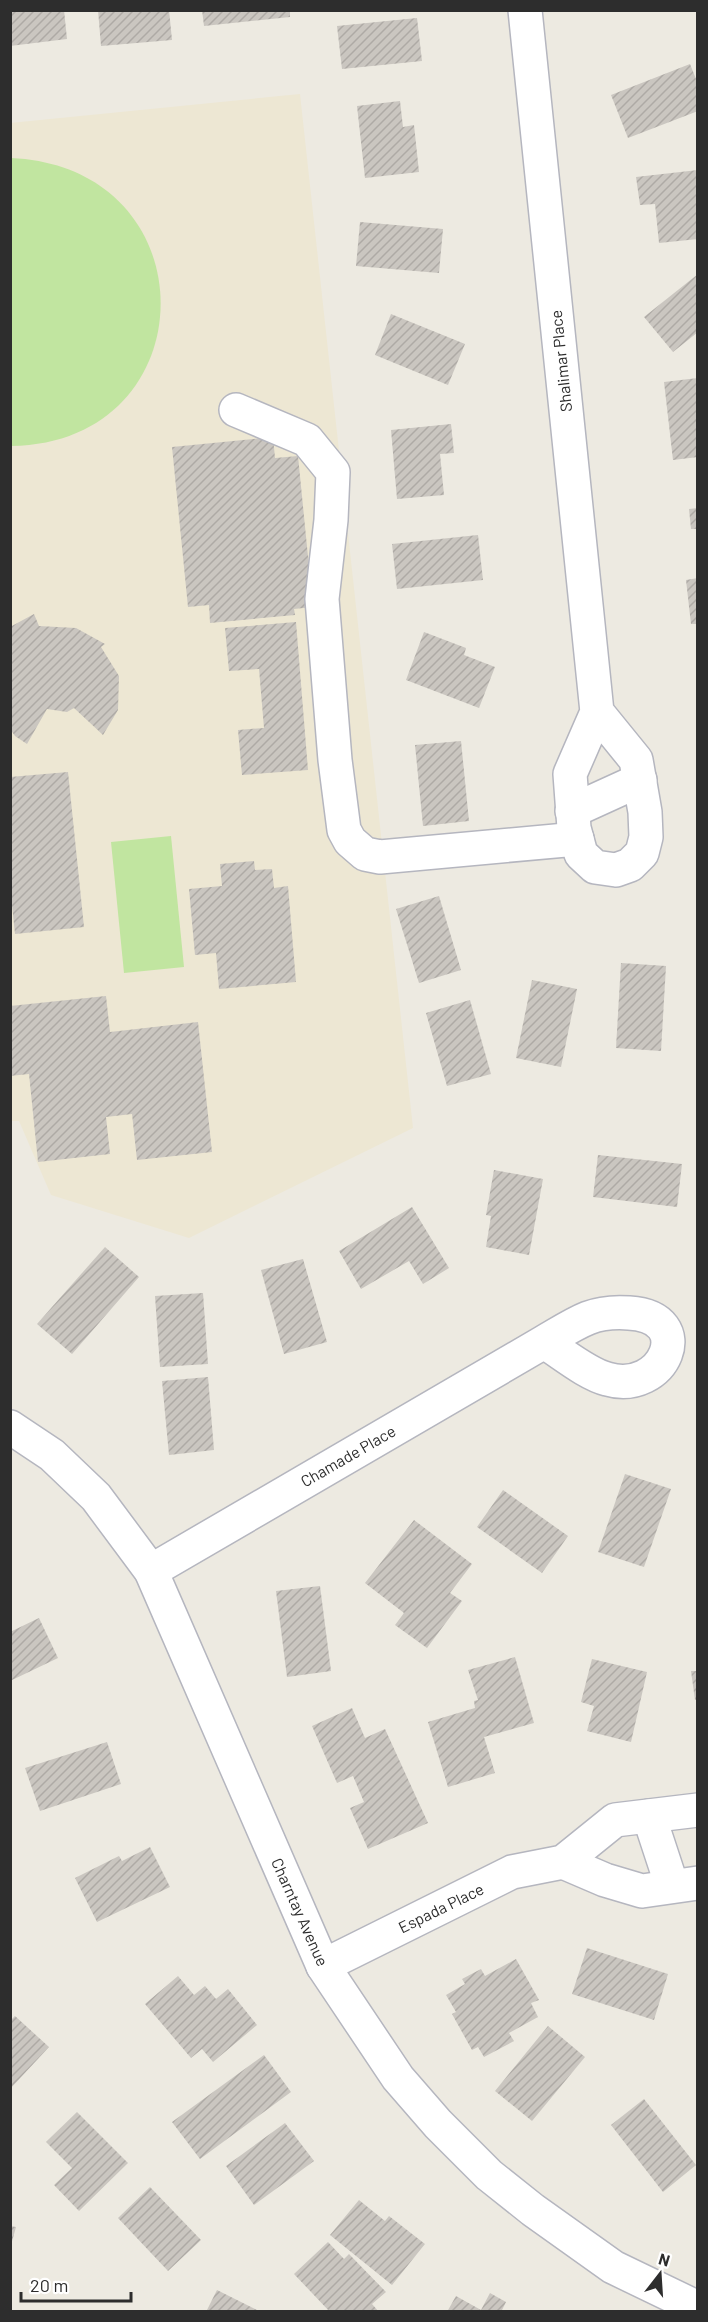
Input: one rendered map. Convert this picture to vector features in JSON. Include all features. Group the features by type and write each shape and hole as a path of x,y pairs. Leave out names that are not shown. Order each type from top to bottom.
{"street":[{"name":"Shalimar Place","path":"525,10 597,712 570,774 574,825 581,854 595,867 616,870 630,865 642,853 646,837 645,812 636,760 597,712"},
{"path":"236,410 307,440 333,472 331,520 322,599 335,760 344,830 350,841 365,854 380,857 574,825 640,780"},
{"name":"Chamade Place","path":"152,1571 544,1342"},
{"name":"Charntay Avenue","path":"10,1427 52,1455 96,1497 152,1571 323,1966 398,2078 438,2124 489,2175 533,2210 613,2267 698,2307"},
{"name":"Espada Place","path":"323,1966 512,1872 564,1862 615,1820 698,1810"},
{"path":"564,1862 605,1880 642,1891 685,1885 649,1816"}],"shaded area":[{"path":"300,94 413,1128 189,1238 51,1195 19,1121 11,1121 10,123"}],"green space":[{"path":"11,158 77,173 124,206 152,252 161,304 151,356 123,401 76,433 11,446"},
{"path":"171,836 184,967 124,973 111,842"}],"building":[{"path":"10,10 64,10 67,39 10,46"},
{"path":"98,10 169,10 172,40 101,46"},
{"path":"202,10 290,10 290,17 204,26"},
{"path":"417,18 422,61 342,69 337,26"},
{"path":"690,64 698,84 698,111 628,138 611,95"},
{"path":"400,101 403,127 414,125 419,172 365,178 357,106"},
{"path":"698,170 698,239 659,243 655,204 640,205 636,177"},
{"path":"360,222 443,229 439,273 356,266"},
{"path":"698,274 698,332 673,352 644,317"},
{"path":"391,314 465,344 448,385 375,355"},
{"path":"698,378 698,457 673,460 664,382"},
{"path":"451,424 454,453 440,454 444,495 397,499 391,430"},
{"path":"273,437 275,458 298,456 313,607 294,609 295,615 210,623 209,605 188,607 172,447"},
{"path":"698,508 698,529 691,529 689,509"},
{"path":"478,535 483,580 397,589 392,544"},
{"path":"698,578 698,624 691,624 686,580"},
{"path":"34,614 39,626 76,628 105,644 101,647 119,676 118,710 103,735 74,708 67,712 47,709 27,744 15,736 10,729 10,627"},
{"path":"296,622 308,770 242,775 238,730 264,728 259,669 229,671 225,628"},
{"path":"424,632 466,648 464,655 495,667 479,708 406,680"},
{"path":"461,741 469,821 423,826 415,745"},
{"path":"68,772 84,927 15,934 10,886 10,777"},
{"path":"254,861 255,870 272,869 274,888 288,886 296,982 219,989 216,953 195,955 189,889 222,886 220,864"},
{"path":"439,896 461,970 419,983 396,909"},
{"path":"621,963 666,966 661,1051 616,1048"},
{"path":"532,980 577,989 561,1067 516,1058"},
{"path":"106,996 110,1032 198,1022 212,1152 137,1160 132,1114 106,1117 110,1154 38,1162 29,1074 10,1076 10,1006"},
{"path":"470,1000 491,1074 447,1086 426,1013"},
{"path":"598,1155 682,1164 677,1207 593,1197"},
{"path":"494,1170 543,1179 529,1255 486,1247 491,1216 486,1215"},
{"path":"412,1207 449,1268 423,1284 409,1261 361,1289 339,1251"},
{"path":"105,1247 139,1277 72,1354 37,1324"},
{"path":"303,1259 327,1342 284,1354 261,1270"},
{"path":"203,1293 208,1364 160,1367 155,1296"},
{"path":"208,1377 214,1450 169,1455 162,1381"},
{"path":"625,1474 671,1489 644,1567 598,1552"},
{"path":"503,1490 568,1536 542,1573 477,1527"},
{"path":"414,1520 472,1564 450,1593 462,1601 427,1648 395,1625 404,1613 365,1583"},
{"path":"320,1586 331,1671 287,1677 276,1591"},
{"path":"39,1618 58,1658 10,1681 10,1632"},
{"path":"515,1657 534,1723 484,1737 495,1773 448,1787 428,1722 475,1708 474,1701 478,1700 468,1670"},
{"path":"592,1659 647,1672 631,1742 587,1731 594,1706 581,1702"},
{"path":"691,1671 698,1671 698,1699 695,1700"},
{"path":"352,1708 365,1738 385,1729 428,1823 368,1849 350,1808 364,1802 353,1776 337,1783 312,1726"},
{"path":"107,1742 121,1784 40,1811 25,1768"},
{"path":"150,1847 170,1887 97,1922 75,1878 119,1856 122,1861"},
{"path":"587,1948 668,1974 654,2020 572,1994"},
{"path":"516,1959 539,2000 531,2003 538,2017 509,2033 514,2041 484,2057 478,2047 472,2050 452,2014 456,2012 446,1995 465,1984 462,1979 481,1969 485,1976"},
{"path":"178,1976 194,1995 205,1986 216,1999 228,1989 257,2025 213,2062 202,2049 191,2058 145,2004"},
{"path":"15,2016 49,2047 10,2089 10,2021"},
{"path":"548,2026 585,2057 532,2121 495,2091"},
{"path":"264,2055 291,2092 200,2159 172,2122"},
{"path":"644,2099 696,2165 663,2192 611,2125"},
{"path":"77,2112 128,2163 79,2211 54,2185 72,2168 46,2142"},
{"path":"285,2123 314,2161 254,2205 226,2166"},
{"path":"150,2187 201,2240 168,2271 118,2218"},
{"path":"359,2200 385,2221 389,2216 425,2244 392,2285 330,2235"},
{"path":"10,2226 16,2227 11,2245 10,2244"},
{"path":"328,2242 344,2259 349,2254 386,2292 372,2304 379,2312 330,2312 294,2274"},
{"path":"217,2290 261,2312 206,2312"},
{"path":"490,2293 506,2302 501,2312 447,2312 456,2296 481,2310"}]}
